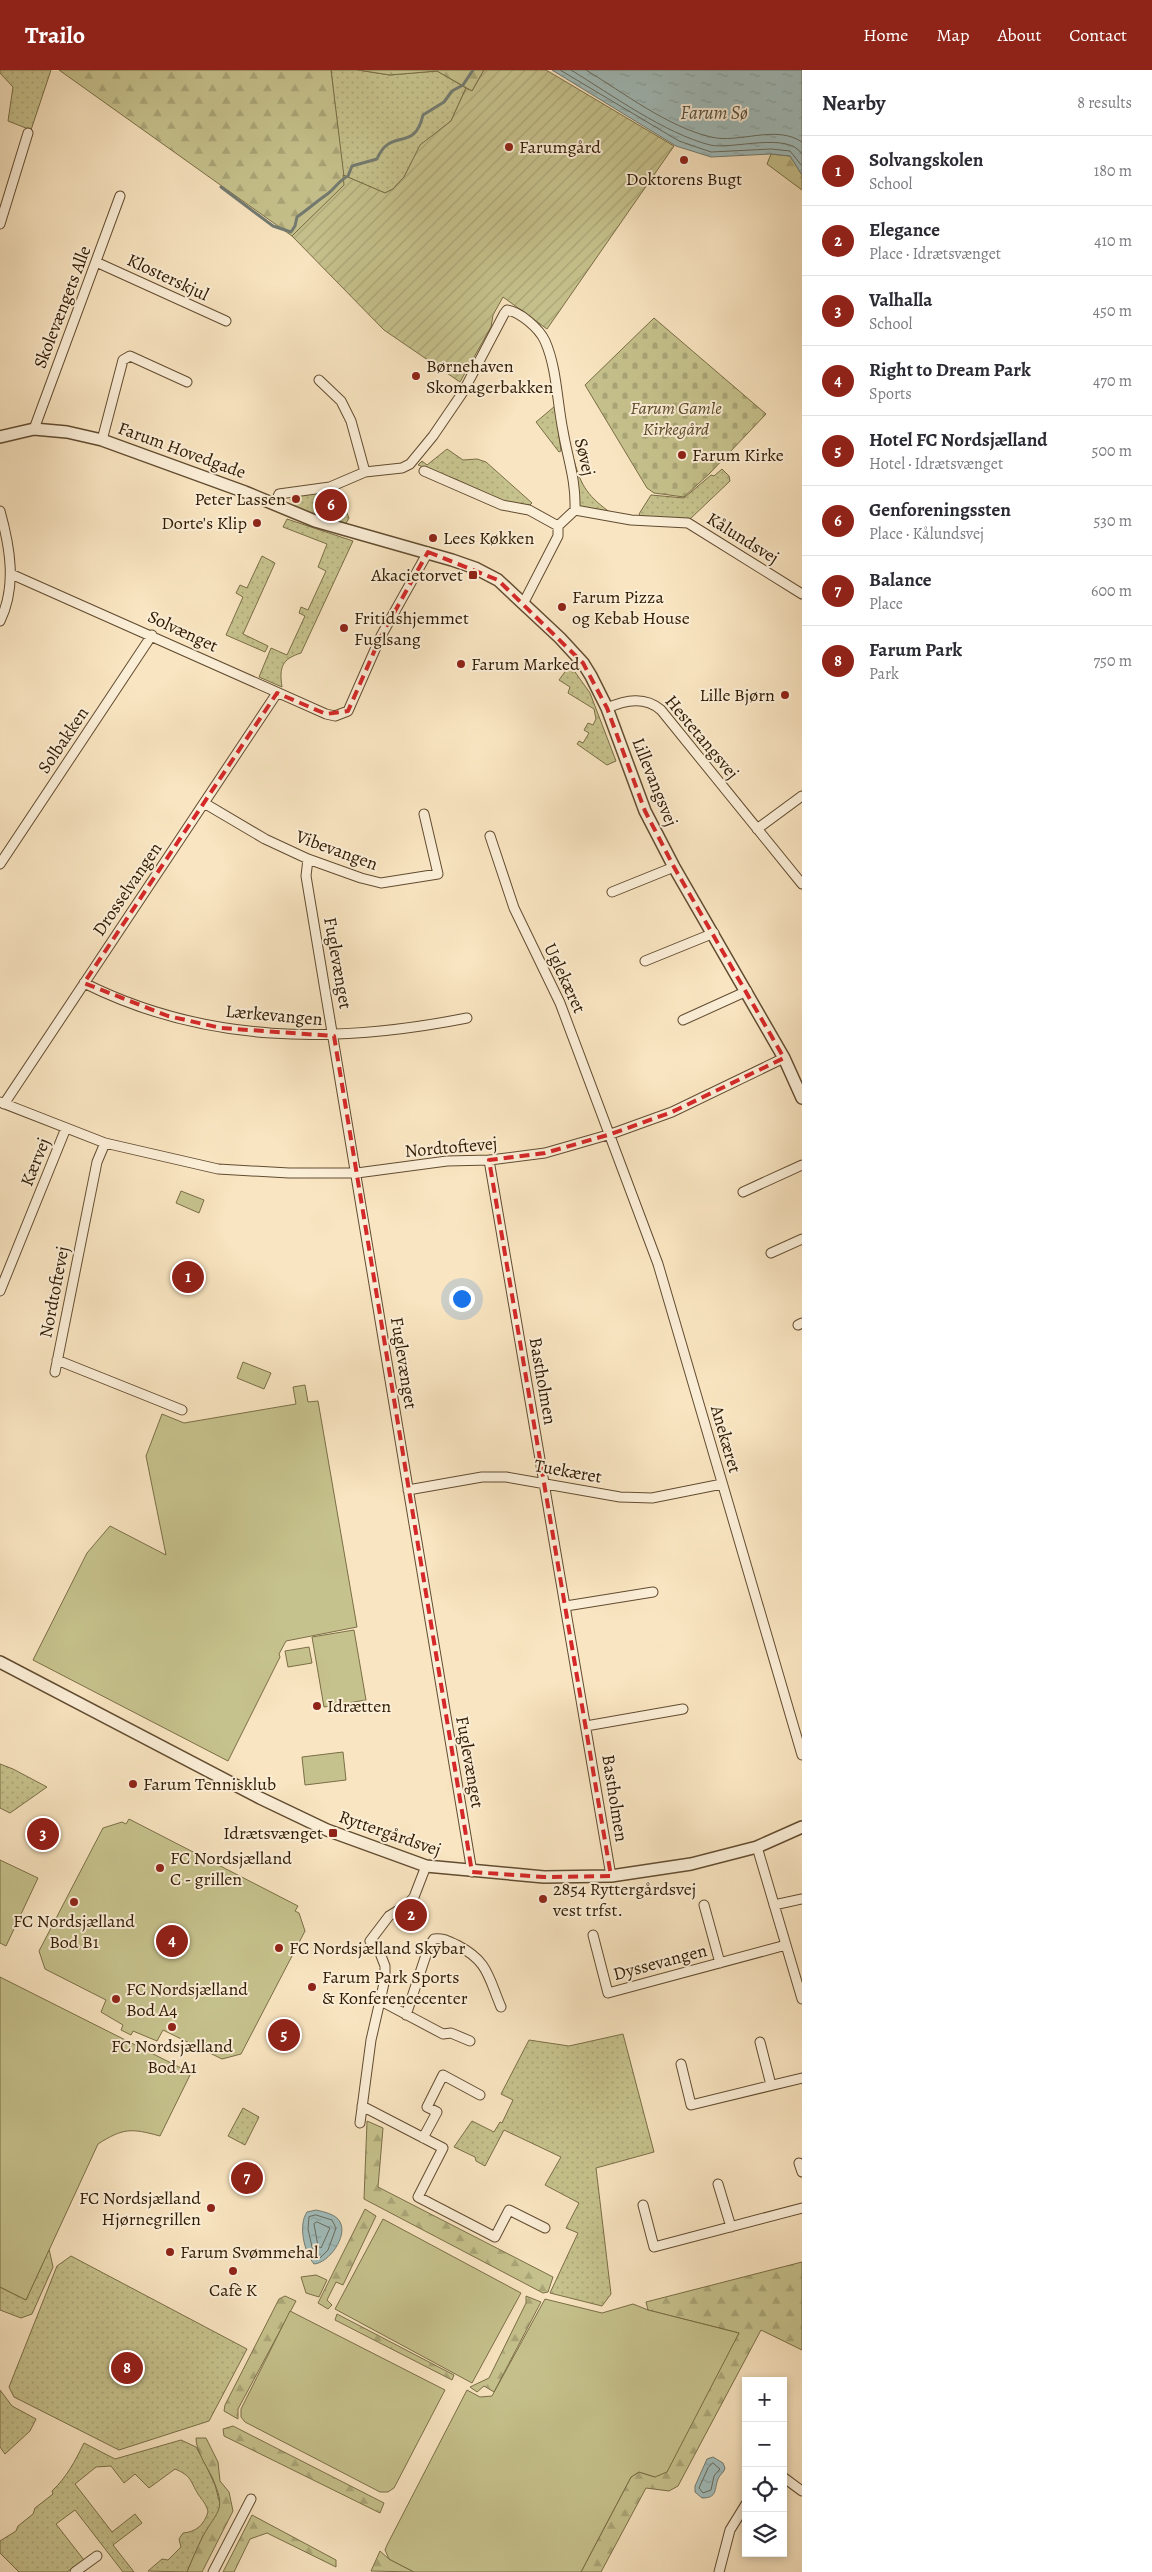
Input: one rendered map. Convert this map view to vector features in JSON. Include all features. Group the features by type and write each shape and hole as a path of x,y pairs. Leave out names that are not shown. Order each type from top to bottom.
{"street":[{"path":"0,224 28,133"},
{"name":"Skolevængets Alle","path":"34,429 120,196"},
{"name":"Klosterskjul","path":"96,262 226,321"},
{"name":"Søvej","path":"365,472 410,464 454,406 504,314 507,310 513,311 544,340 574,476 575,510"},
{"path":"102,440 123,360 130,356 187,382"},
{"path":"275,504 279,494 330,487 365,472 351,421 341,400 319,380"},
{"name":"Farum Hovedgade","path":"0,437 34,429 67,432 102,440 317,521 428,552 484,572 498,580 524,602 583,663 607,708"},
{"path":"424,470 502,505 530,510 558,526"},
{"path":"524,602 558,536 558,526 575,510"},
{"name":"Kålundsvej","path":"575,510 631,520 688,523 802,594"},
{"path":"0,621 9,596 11,574 2,530 1,513"},
{"name":"Solvænget","path":"11,574 152,635 326,714 342,714 348,710 381,636 428,552"},
{"name":"Solbakken","path":"0,864 152,635"},
{"name":"Drosselvangen","path":"2,1103 277,693"},
{"name":"Hestetangsvej","path":"607,708 635,700 653,702 802,884"},
{"name":"Lillevangsvej","path":"607,708 645,811 674,867 748,991 784,1058 802,1098"},
{"path":"757,829 802,796"},
{"name":"Vibevangen","path":"204,803 266,839 308,859 381,883 438,874 424,814"},
{"name":"Uglekæret","path":"490,836 514,908 560,1002 610,1134"},
{"name":"Fuglevænget","path":"308,859 306,876 472,1872"},
{"path":"612,892 674,867"},
{"path":"645,961 714,933"},
{"name":"Lærkevangen","path":"84,983 130,1003 168,1016 203,1024 273,1034 334,1036 467,1018"},
{"path":"683,1020 748,991"},
{"name":"Nordtoftevej","path":"2,1103 105,1143 218,1168 289,1173 356,1174 446,1160 489,1160 545,1153 610,1134 672,1112 784,1058"},
{"name":"Kærvej","path":"0,1291 66,1128"},
{"name":"Anekæret","path":"610,1134 658,1264 802,1755"},
{"name":"Nordtoftevej","path":"55,1372 97,1162 105,1143"},
{"name":"Bastholmen","path":"489,1160 611,1876"},
{"path":"743,1192 802,1166"},
{"path":"771,1253 802,1239"},
{"name":"Nordtoftevej","path":"57,1360 182,1410"},
{"name":"Tuekæret","path":"408,1490 482,1477 506,1476 620,1497 652,1498 722,1484"},
{"path":"566,1606 653,1592"},
{"name":"Ryttergårdsvej","path":"0,1662 260,1798 327,1830 426,1866 472,1872 552,1878 611,1876 691,1864 757,1847 802,1827"},
{"path":"586,1726 683,1709"},
{"path":"757,1847 802,1999"},
{"path":"360,2123 371,2040 385,1979 380,1953 370,1941 389,1916 407,1905 414,1897 426,1866"},
{"path":"774,1905 802,1899"},
{"name":"Dyssevangen","path":"704,1905 720,1963"},
{"name":"Dyssevangen","path":"593,1935 608,1993 786,1945"},
{"path":"406,2014 429,1946 434,1939 443,1938 478,1957 484,1966 501,2007"},
{"path":"379,2000 443,2034 451,2033 470,2041"},
{"path":"760,2042 770,2085"},
{"path":"681,2064 691,2105 802,2078"},
{"path":"423,2138 437,2112 427,2107 443,2075 480,2095"},
{"path":"362,2106 443,2148 418,2197 495,2237 509,2210 545,2228"},
{"path":"799,2163 802,2172"},
{"path":"718,2184 731,2226"},
{"path":"643,2205 654,2247 802,2208"},
{"path":"787,2480 802,2491"},
{"path":"213,2572 251,2499"},
{"path":"720,2572 730,2530 742,2510"},
{"path":"76,2572 97,2556"}],"highlighted area":[{"path":"428,552 498,580 583,663 607,708 645,811 674,867 784,1058 672,1112 611,1134 545,1153 489,1160 611,1876 544,1877 472,1872 334,1036 221,1028 168,1016 84,983 277,693 326,714 348,711 381,636"}],"green space":[{"path":"0,70 51,70 31,130 8,121 13,87 0,73"},
{"path":"59,70 331,70 345,185 292,236"},
{"path":"331,70 358,70 390,75 437,71 466,88 451,121 421,145 404,177 393,189 385,193 343,175"},
{"path":"358,70 484,70 472,91 437,71 390,75"},
{"path":"484,70 546,70 674,146 547,329 503,297 493,315 491,327 460,382 384,330 292,236 344,185 343,175 385,193 393,189 404,177 420,145 451,121 466,88 472,91"},
{"path":"771,154 790,156 802,175 802,190 767,164"},
{"name":"Farum Gamle Kirkegård","path":"654,318 766,414 710,473 684,497 654,493 647,488 585,385"},
{"path":"555,406 561,451 559,452 536,422"},
{"path":"447,449 463,460 477,459 486,462 532,503 530,505 508,503 418,465 422,461 427,465"},
{"path":"572,460 574,460 587,491 611,513 578,506"},
{"path":"722,469 729,476 730,481 689,520 641,516 639,514 651,495 684,498 711,475 714,476"},
{"path":"338,491 349,518 345,525 297,508 290,500 291,496"},
{"path":"287,519 353,541 301,653 290,658 283,665 281,674 282,687 259,677 271,648 287,655 305,616 299,613 301,607 308,610 326,571 318,567 327,544 283,527"},
{"path":"262,556 275,563 243,634 268,646 265,652 226,635 243,597 236,593 240,585 247,588"},
{"path":"570,665 590,693 616,761 607,765 577,744 579,741 583,743 589,733 584,730 588,723 593,725 596,719 594,709 568,693 570,687 559,680"},
{"path":"181,1191 204,1200 199,1213 176,1203"},
{"path":"243,1362 271,1373 264,1389 237,1378"},
{"path":"305,1385 308,1402 318,1401 357,1627 286,1641 279,1654 280,1657 228,1761 33,1660 87,1553 110,1526 166,1555 146,1456 162,1414 184,1423 296,1404 293,1387"},
{"path":"354,1630 366,1700 324,1707 312,1637"},
{"path":"309,1647 312,1663 288,1667 285,1651"},
{"path":"343,1752 346,1780 305,1785 302,1757"},
{"path":"0,1764 47,1787 10,1813 0,1808"},
{"path":"129,1819 298,1906 295,1911 299,1913 305,1931 241,2054 222,2059 163,2030 157,2041 133,2031 131,2035 121,2030 123,2025 101,2012 106,2000 45,1969 39,1951 103,1828 122,1822 126,1824"},
{"path":"0,1860 38,1878 6,1946 0,1943"},
{"path":"0,1977 191,2073 160,2136 128,2131 114,2135 98,2144 26,2300 0,2287"},
{"path":"623,2034 654,2152 596,2168 611,2294 602,2306 550,2293 578,2233 566,2228 579,2203 545,2185 561,2157 504,2130 485,2166 476,2161 475,2157 454,2147 472,2121 494,2132 500,2122 502,2123 513,2100 501,2094 529,2040 569,2046"},
{"path":"243,2108 259,2117 245,2145 228,2136"},
{"path":"367,2121 383,2128 378,2187 553,2277 548,2292 543,2293 364,2199"},
{"path":"365,2209 376,2216 343,2285 336,2282 327,2300 332,2305 328,2309 318,2303"},
{"path":"383,2219 521,2293 472,2383 335,2309"},
{"path":"49,2249 53,2267 32,2314 21,2318 0,2310 0,2287 26,2300"},
{"path":"71,2256 247,2349 209,2421 119,2450 14,2397 9,2387 57,2266"},
{"path":"802,2262 802,2350 761,2330 678,2486 669,2491 646,2488 601,2572 581,2572 631,2477 639,2472 655,2477 739,2333 648,2310 646,2302"},
{"path":"316,2275 327,2280 319,2297 306,2293 301,2277"},
{"path":"285,2296 296,2301 238,2409 238,2419 224,2411 225,2405 279,2299"},
{"path":"526,2296 541,2302 494,2392 484,2386 477,2392 470,2387 489,2378 526,2303"},
{"path":"545,2299 602,2313 633,2304 648,2310 739,2333 667,2472 655,2477 639,2472 631,2477 581,2572 414,2572 389,2559 385,2550 387,2545 467,2390 480,2397 492,2396"},
{"path":"290,2311 445,2390 394,2488 388,2492 380,2492 245,2422 241,2417 241,2409"},
{"path":"337,2314 454,2375 452,2380 335,2320"},
{"path":"0,2390 12,2406 36,2419 30,2431 5,2454 0,2447"},
{"path":"233,2426 384,2503 380,2513 224,2436 223,2429"},
{"path":"196,2438 206,2438 218,2462 220,2481 229,2492 233,2511 202,2572 187,2572 203,2536 219,2509 220,2503 217,2488 199,2453"},
{"path":"181,2440 196,2447 215,2485 220,2504 219,2513 203,2536 187,2572 148,2571 162,2559 168,2560 181,2547 179,2539 183,2533 199,2527 208,2512 190,2479 175,2469 149,2488 135,2474 124,2483 111,2466 96,2467 75,2484 112,2532 135,2514 142,2523 113,2545 134,2572 123,2572 75,2510 56,2524 84,2560 67,2572 19,2572 0,2553 0,2541 16,2531 18,2526 33,2514 35,2508 53,2494 52,2491 74,2462 84,2443 115,2459"},
{"path":"252,2515 336,2560 336,2567 267,2533 250,2539 234,2572 223,2572"},
{"path":"380,2551 389,2559 414,2572 371,2571"}],"water":[{"name":"Farum Sø","path":"552,70 802,70 802,175 790,156 771,154 711,157 676,146"},
{"path":"316,2210 336,2217 342,2228 336,2248 326,2259 314,2264 305,2246 303,2224 307,2212"},
{"path":"713,2457 723,2463 725,2468 718,2479 713,2495 702,2498 695,2492 695,2486 707,2459"}],"waterway":[{"path":"221,187 273,226 291,232 297,217 348,176 352,166 377,159 383,149 389,144 414,134 419,127 423,115 444,102 452,91 463,85 473,70"}],"place":[{"name":"Farumgård","path":"509,147"},
{"name":"Doktorens Bugt","path":"684,160"},
{"name":"Børnehaven Skomagerbakken","path":"416,376"},
{"name":"Farum Kirke","path":"682,455"},
{"name":"Peter Lassen","path":"296,499"},
{"name":"Genforeningssten","path":"331,505"},
{"name":"Dorte's Klip","path":"257,523"},
{"name":"Lees Køkken","path":"433,538"},
{"name":"Akacietorvet","path":"473,575"},
{"name":"Farum Pizza og Kebab House","path":"562,607"},
{"name":"Fritidshjemmet Fuglsang","path":"344,628"},
{"name":"Farum Marked","path":"461,664"},
{"name":"Lille Bjørn","path":"785,695"},
{"name":"Solvangskolen","path":"188,1277"},
{"name":"Idrætten","path":"317,1706"},
{"name":"Farum Tennisklub","path":"133,1784"},
{"name":"Idrætsvænget","path":"333,1833"},
{"name":"Valhalla","path":"43,1834"},
{"name":"FC Nordsjælland C - grillen","path":"160,1868"},
{"name":"2854 Ryttergårdsvej vest trfst.","path":"543,1899"},
{"name":"FC Nordsjælland Bod B1","path":"74,1902"},
{"name":"Elegance","path":"411,1915"},
{"name":"Right to Dream Park","path":"172,1941"},
{"name":"FC Nordsjælland Skybar","path":"279,1948"},
{"name":"Farum Park Sports & Konferencecenter","path":"312,1987"},
{"name":"FC Nordsjælland Bod A4","path":"116,1999"},
{"name":"FC Nordsjælland Bod A1","path":"172,2027"},
{"name":"Hotel FC Nordsjælland","path":"284,2035"},
{"name":"Balance","path":"247,2178"},
{"name":"FC Nordsjælland Hjørnegrillen","path":"211,2208"},
{"name":"Farum Svømmehal","path":"170,2252"},
{"name":"Cafè K","path":"233,2271"},
{"name":"Farum Park","path":"127,2368"}]}
